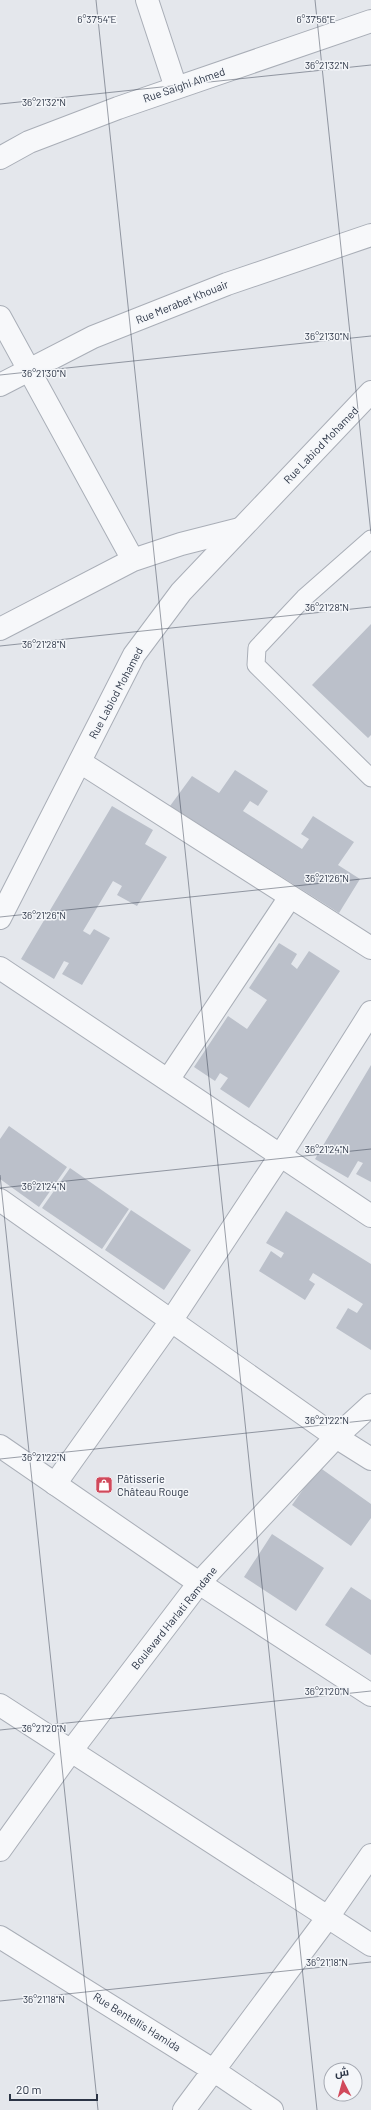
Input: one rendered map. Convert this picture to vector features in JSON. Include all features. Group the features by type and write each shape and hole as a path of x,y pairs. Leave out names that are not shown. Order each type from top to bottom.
{"street":[{"path":"146,0 176,88"},
{"name":"Rue Saighi Ahmed","path":"0,158 29,142 176,88 371,21"},
{"name":"Rue Merabet Khouair","path":"0,385 93,337 228,284 371,235"},
{"path":"0,317 30,369 133,560"},
{"name":"Rue Labiod Mohamed","path":"0,918 134,656 180,592 371,392"},
{"path":"0,629 133,560 181,544 240,529"},
{"path":"80,762 371,948"},
{"path":"168,1080 290,897"},
{"path":"0,968 371,1216"},
{"path":"55,1484 171,1321 280,1156 371,1012"},
{"path":"0,1200 336,1437 371,1459"},
{"name":"Boulevard Harlati Ramdane","path":"0,1850 71,1750 199,1583 336,1437 371,1405"},
{"path":"0,1446 199,1583 371,1695"},
{"path":"0,1705 371,1945"},
{"path":"184,2110 328,1917 371,1855"},
{"name":"Rue Bentellis Hamida","path":"0,1937 213,2070 272,2110"}],"lane":[{"path":"371,539 304,598 257,648 256,665 371,778"}],"building":[{"path":"371,624 371,735 368,738 312,685"},
{"path":"235,770 268,791 258,806 250,801 243,811 302,849 309,839 301,834 313,816 354,842 338,865 360,879 339,913 170,806 192,776 219,793"},
{"path":"112,806 153,830 145,844 167,857 137,906 117,895 122,886 113,881 83,931 90,935 94,929 110,938 82,985 62,974 69,963 64,961 54,979 21,959"},
{"path":"279,943 297,954 291,964 297,969 309,951 340,971 249,1108 220,1089 228,1078 220,1073 215,1081 194,1067 228,1016 247,1029 267,1000 249,988"},
{"path":"371,1065 371,1182 356,1174 363,1163 358,1161 348,1178 315,1159"},
{"path":"9,1126 67,1167 39,1207 0,1179 0,1139"},
{"path":"70,1168 129,1209 102,1249 42,1208"},
{"path":"131,1210 191,1250 164,1290 105,1250"},
{"path":"286,1211 371,1264 371,1350 336,1328 348,1308 357,1313 363,1304 313,1273 309,1280 315,1284 305,1300 259,1271 271,1251 281,1258 284,1253 266,1243"},
{"path":"319,1467 371,1504 371,1518 351,1546 292,1505"},
{"path":"272,1534 324,1568 296,1611 244,1577"},
{"path":"351,1587 371,1600 371,1655 325,1625"}],"place":[{"name":"Pâtisserie Château Rouge","path":"104,1485"}]}
